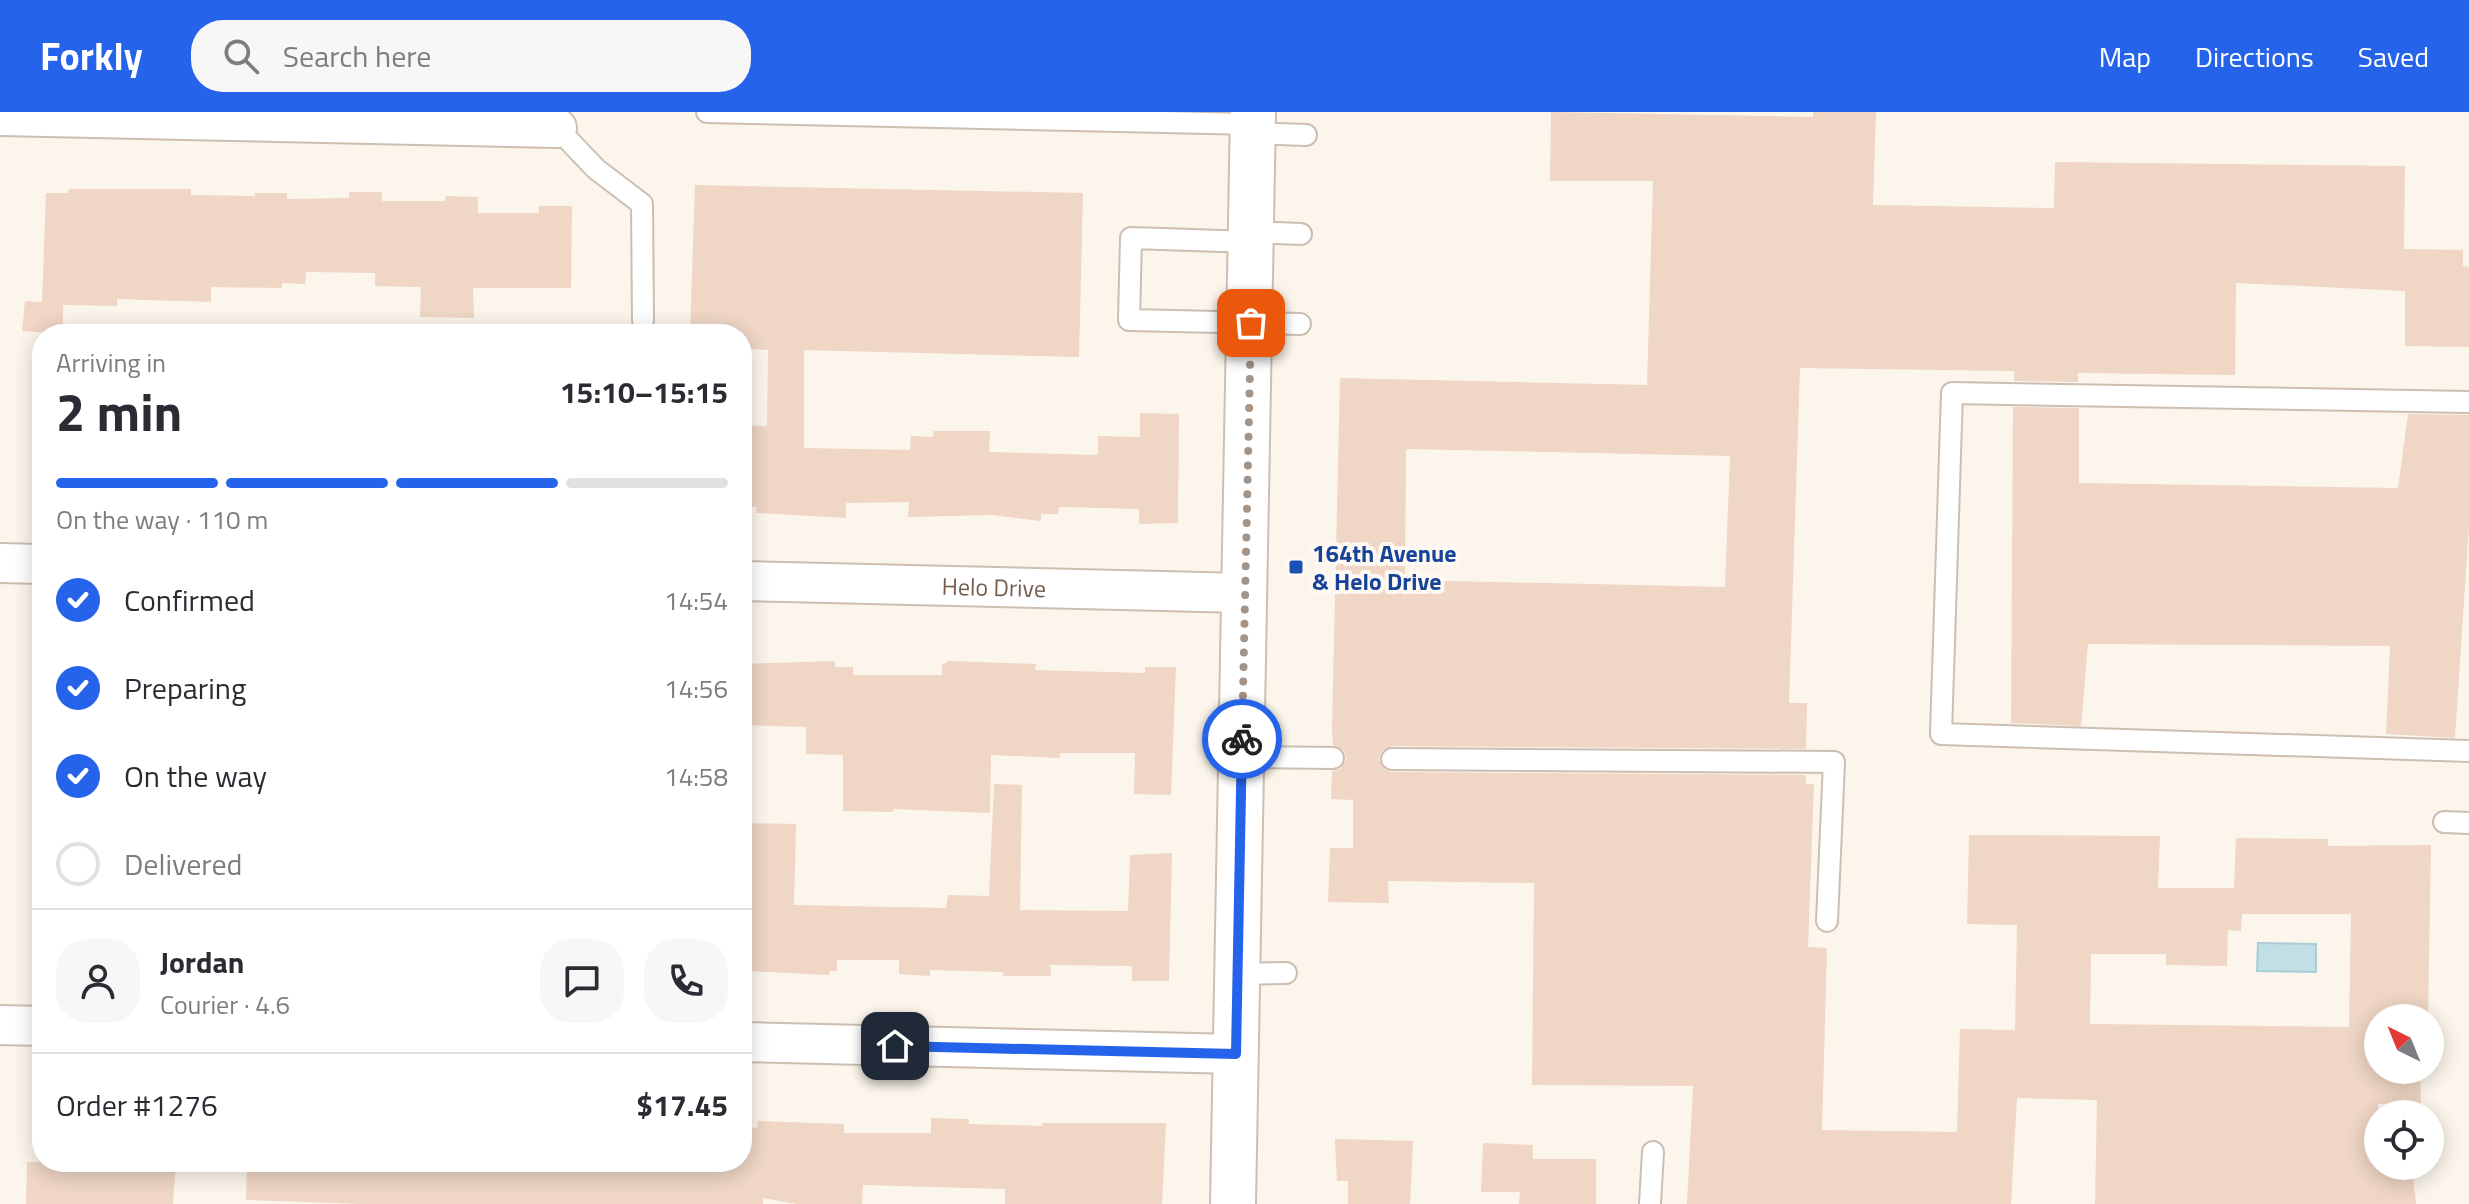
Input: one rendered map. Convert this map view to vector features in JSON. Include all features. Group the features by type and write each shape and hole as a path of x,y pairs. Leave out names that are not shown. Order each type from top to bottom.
{"street":[{"path":"0,116 557,128"},
{"path":"1233,1204 1253,123"},
{"path":"0,563 32,564"},
{"name":"Helo Drive","path":"752,581 1244,593"},
{"path":"0,1025 32,1026"},
{"path":"752,1042 1236,1054"}],"lane":[{"path":"707,112 1253,123 1306,135"},
{"path":"557,128 596,169 642,204 643,320"},
{"path":"1300,324 1129,320 1131,238 1301,234"},
{"path":"2469,402 1952,393 1941,734 2469,751"},
{"path":"1241,757 1333,758"},
{"path":"1392,759 1834,762 1827,921"},
{"path":"2444,822 2469,823"},
{"path":"1237,974 1286,973"},
{"path":"1650,1204 1653,1152"}],"water":[{"path":"2258,943 2316,944 2316,972 2257,971"}],"building":[{"path":"1551,112 1813,117 1813,112 1876,112 1873,205 2054,208 2055,162 2405,166 2404,249 2463,250 2463,266 2469,267 2469,347 2405,346 2405,291 2236,283 2235,375 2078,373 2078,382 2014,381 2014,371 1800,368 1789,703 1807,703 1806,749 1392,746 1381,752 1379,760 1385,770 1392,772 1806,775 1806,784 1814,784 1808,947 1827,948 1822,1130 1957,1132 1960,1029 2015,1030 2017,925 1967,924 1969,835 2160,836 2158,888 2234,888 2236,838 2328,839 2328,846 2431,845 2428,1004 2364,1004 2364,1084 2420,1084 2421,1100 2364,1100 2364,1180 2413,1180 2416,1204 2095,1204 2097,1100 2017,1098 2011,1204 1687,1204 1693,1086 1532,1085 1534,883 1388,881 1389,903 1328,902 1330,848 1353,848 1353,800 1331,799 1332,771 1340,769 1346,759 1344,751 1333,745 1332,729 1340,378 1647,385 1653,181 1550,181","holes":["1406,449 1730,456 1725,587 1405,580","2242,914 2351,914 2349,1027 2090,1024 2091,954 2166,954 2166,965 2227,966 2228,930 2241,931"]},
{"path":"695,185 1083,193 1079,357 804,350 804,448 910,450 911,436 933,437 934,431 990,431 989,452 1098,455 1098,436 1140,437 1140,413 1179,414 1178,523 1139,524 1139,509 1059,507 1058,514 1041,514 1041,521 992,515 908,517 909,502 846,503 846,518 756,513 757,507 752,507 752,425 767,426 768,350 752,349 752,324 690,324"},
{"path":"69,189 191,189 191,195 287,193 287,199 349,198 349,192 382,192 382,201 445,201 446,196 478,197 478,213 539,213 539,206 572,206 571,288 473,288 474,318 420,317 421,287 375,286 375,273 306,272 305,284 282,283 282,288 211,287 211,302 117,299 117,306 63,305 63,324 32,324 32,332 22,331 25,301 42,302 46,193 68,193"},
{"path":"2013,407 2079,408 2079,483 2398,488 2408,414 2469,415 2469,525 2455,738 2386,734 2390,646 2088,644 2081,726 2011,723"},
{"path":"835,661 835,667 853,667 853,675 942,675 942,665 949,661 1036,664 1035,670 1145,673 1145,667 1176,667 1171,795 1134,794 1135,753 1060,753 1060,758 991,755 990,813 893,809 893,812 843,811 843,755 806,754 806,727 752,725 752,664"},
{"path":"994,784 1022,785 1020,910 1128,911 1130,855 1172,853 1169,981 1132,981 1132,966 1050,965 1051,976 930,970 930,976 899,974 899,960 837,960 837,971 830,971 829,975 752,971 752,823 796,824 794,905 946,908 948,895 989,896"},
{"path":"931,1118 969,1119 969,1124 1042,1126 1042,1123 1166,1123 1162,1204 1005,1204 1005,1189 863,1185 862,1204 797,1204 763,1198 763,1204 363,1204 246,1200 247,1172 752,1172 752,1128 757,1128 758,1121 844,1124 844,1133 931,1133"},
{"path":"1335,1139 1413,1141 1410,1204 1348,1204 1348,1181 1337,1181"},
{"path":"1483,1143 1533,1145 1533,1159 1596,1159 1596,1204 1519,1204 1520,1192 1481,1192"},
{"path":"27,1162 32,1162 32,1172 175,1172 173,1204 26,1204"}],"way so far":[{"path":"1242,739 1251,323"}],"place":[{"name":"164th Avenue & Helo Drive","path":"1296,567"}],"route":[{"path":"895,1046 1236,1054 1242,739"}]}
